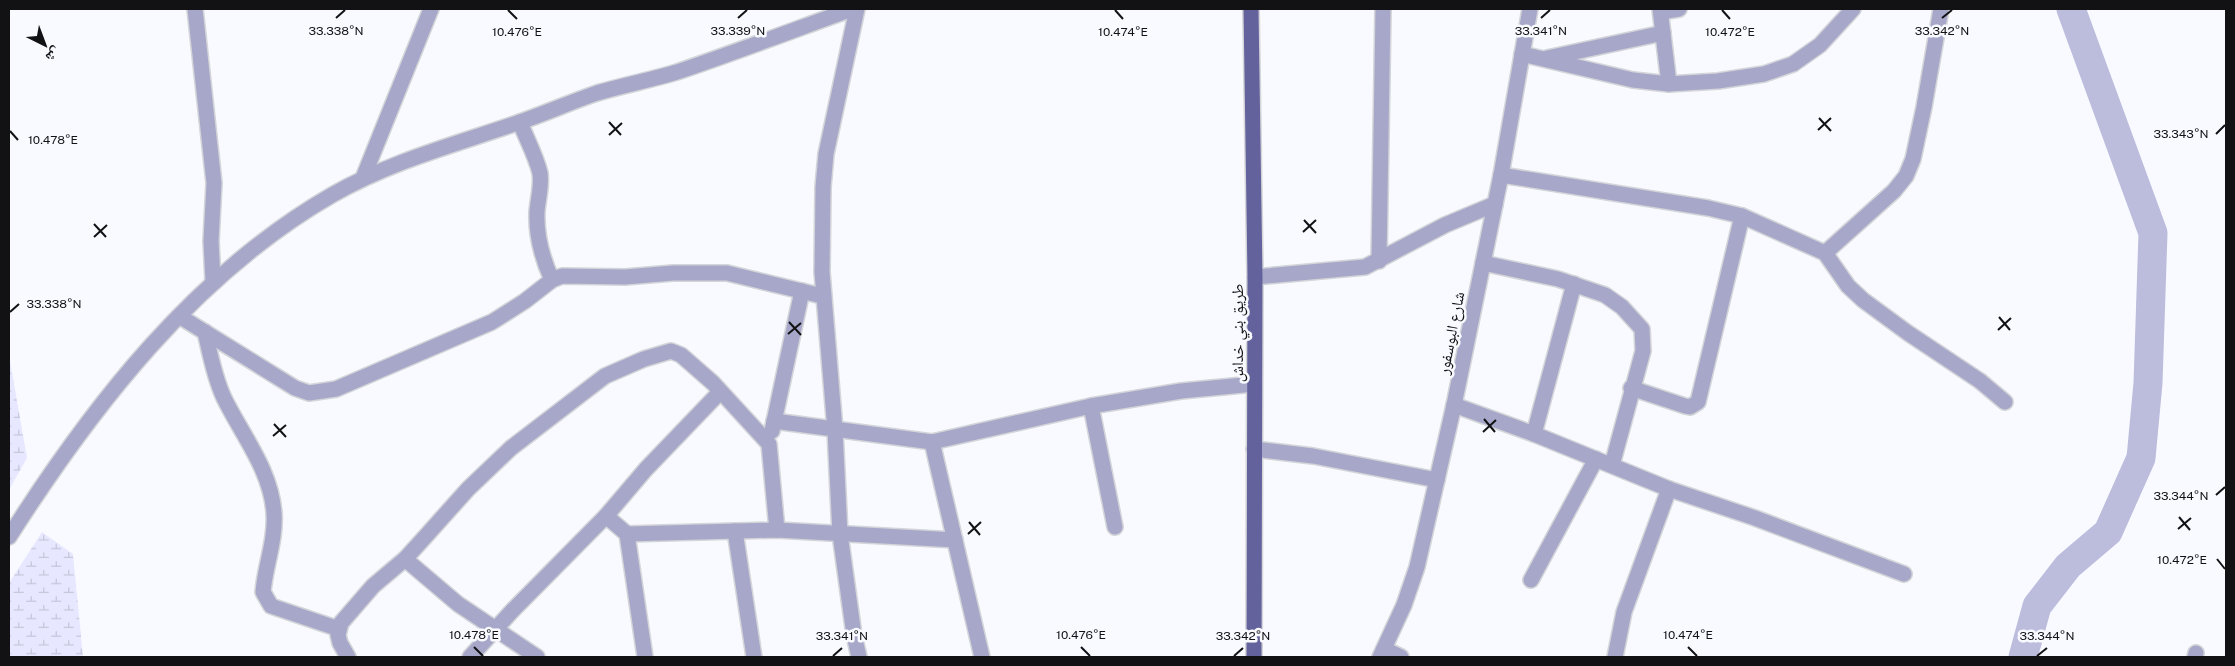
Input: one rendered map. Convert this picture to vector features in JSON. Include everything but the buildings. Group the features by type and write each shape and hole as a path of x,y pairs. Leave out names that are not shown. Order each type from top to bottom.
{"main road":[{"name":"طريق بني خداش","path":"1251,9 1255,277 1254,657"}],"street":[{"path":"196,9 214,182 211,241 213,281"},
{"path":"363,178 431,9"},
{"path":"9,537 64,452 121,381 179,316 213,281 293,220 332,195 363,178 416,157 598,93 692,67 852,9"},
{"path":"857,9 826,154 823,187 822,296 835,430 840,534 854,635 859,657"},
{"path":"1379,261 1383,9"},
{"name":"شارع البوسفور","path":"1382,653 1404,604 1417,568 1454,405 1501,175 1530,9"},
{"path":"1669,84 1660,10 1679,9"},
{"path":"1522,54 1633,80 1669,84 1718,81 1754,75 1793,64 1820,45 1853,9"},
{"path":"1826,253 1894,191 1906,176 1914,159 1941,9"},
{"path":"1542,59 1663,33"},
{"path":"520,122 540,172 541,186 537,211 538,231 544,264 552,280"},
{"path":"1501,175 1685,204 1742,216 1826,253 1848,286 1863,300 1908,333 1980,381 2005,402"},
{"path":"1255,277 1356,269 1379,261 1445,225 1495,204"},
{"path":"1631,388 1685,406 1690,407 1698,402 1742,216"},
{"path":"1483,263 1574,284 1613,299 1636,321 1642,330 1644,338 1643,351 1631,388 1612,465"},
{"path":"179,316 295,388 309,393 322,392 345,385 492,322 525,301 552,280 562,276 625,277 673,273 727,272 822,296"},
{"path":"1534,434 1574,284"},
{"path":"777,530 769,444 802,291"},
{"path":"205,332 223,396 257,457 272,498 274,514 273,539 263,592 271,606 339,629"},
{"path":"348,657 340,643 339,629 341,623 373,586 405,558 468,489 510,448 617,369 644,359 675,352 698,368 769,444"},
{"path":"774,421 932,442 1091,406 1181,391 1254,384"},
{"path":"470,657 606,516 646,469 720,392"},
{"path":"1454,405 1534,434 1669,490 1755,518 1904,574"},
{"path":"1091,406 1115,527"},
{"path":"932,442 982,657"},
{"path":"1254,449 1313,456 1437,480"},
{"path":"1531,580 1596,459"},
{"path":"1615,657 1624,612 1669,490"},
{"path":"606,516 627,534 777,530 955,540"},
{"path":"735,531 754,657"},
{"path":"627,534 645,657"},
{"path":"405,558 452,598 529,655"},
{"path":"1382,653 1401,657"}],"green space":[{"path":"9,355 27,458 9,490"},
{"path":"42,532 73,554 83,657 9,657 9,583"}],"waterway":[{"path":"2023,657 2037,606 2068,566 2108,532 2141,458 2148,383 2153,233 2071,9"}]}
